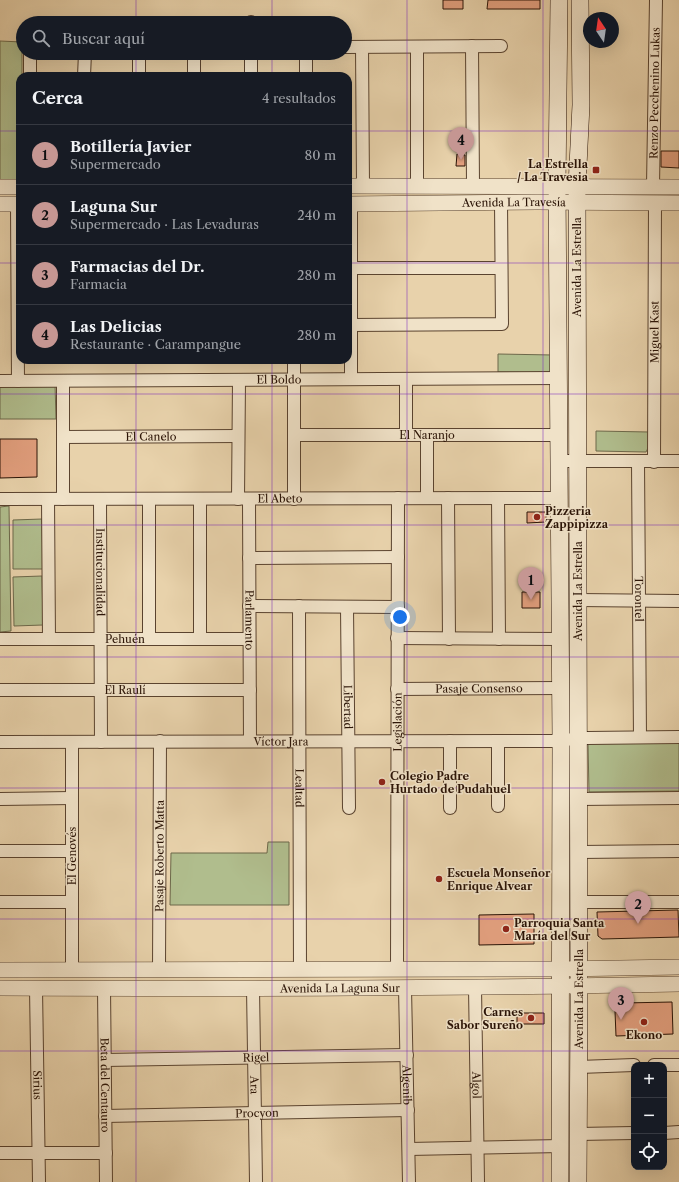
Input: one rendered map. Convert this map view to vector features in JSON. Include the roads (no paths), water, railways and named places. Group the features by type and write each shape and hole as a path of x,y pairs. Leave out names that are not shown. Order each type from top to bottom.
{"main road":[{"name":"Avenida La Estrella","path":"559,0 557,194 562,987 560,1182"},
{"name":"Avenida La Estrella","path":"578,1182 579,738 577,194 581,118 580,0"}],"street":[{"name":"Renzo Pecchenino Lukas","path":"653,186 656,0"},
{"path":"472,46 473,185"},
{"path":"352,47 501,46"},
{"path":"355,186 362,47"},
{"path":"417,47 417,186"},
{"path":"30,60 30,72"},
{"path":"84,72 85,60"},
{"path":"139,60 139,72"},
{"path":"194,60 194,72"},
{"path":"251,60 251,72"},
{"path":"306,60 306,72"},
{"name":"Avenida La Travesía","path":"355,186 473,185 557,194 577,194 653,186 679,187"},
{"path":"0,187 16,187"},
{"name":"Avenida La Travesía","path":"352,204 501,202 557,194"},
{"name":"Avenida La Travesía","path":"577,194 655,203 679,203"},
{"path":"352,325 502,324 501,202"},
{"name":"Miguel Kast","path":"654,462 655,203"},
{"path":"0,204 16,204"},
{"path":"352,268 501,268"},
{"path":"18,364 18,381"},
{"path":"294,364 294,499"},
{"path":"351,364 351,379"},
{"name":"El Boldo","path":"0,381 559,378"},
{"path":"406,379 406,435"},
{"name":"Parlamento","path":"239,380 238,436 249,558 250,741"},
{"path":"63,381 63,499"},
{"name":"El Naranjo","path":"294,435 559,435"},
{"path":"427,435 427,498"},
{"name":"El Canelo","path":"63,436 238,436"},
{"path":"559,461 679,462"},
{"name":"Torontel","path":"638,462 640,737"},
{"name":"Legislación","path":"397,970 398,498"},
{"path":"448,498 449,639"},
{"path":"498,498 499,639"},
{"name":"El Abeto","path":"0,500 559,498"},
{"path":"48,499 49,639"},
{"name":"Institucionalidad","path":"100,499 101,742"},
{"path":"149,499 149,639"},
{"path":"200,499 200,639"},
{"path":"249,558 398,557"},
{"path":"578,600 679,602"},
{"path":"249,606 398,607"},
{"name":"Lealtad","path":"299,606 300,970"},
{"name":"Libertad","path":"347,607 349,808"},
{"name":"Pehuén","path":"0,639 249,638"},
{"path":"398,638 560,639"},
{"name":"Pasaje Consenso","path":"398,689 561,688"},
{"name":"El Raulí","path":"0,690 250,690"},
{"name":"Víctor Jara","path":"0,742 561,741 579,738 679,737"},
{"name":"Pasaje Roberto Matta","path":"159,970 160,741"},
{"path":"450,741 450,808"},
{"path":"498,741 498,806"},
{"name":"El Genovés","path":"72,742 72,970"},
{"path":"0,799 72,798"},
{"path":"579,799 679,798"},
{"path":"0,851 72,851"},
{"path":"579,852 679,851"},
{"path":"0,902 72,902"},
{"path":"579,902 679,902"},
{"name":"Avenida La Laguna Sur","path":"0,970 397,970 679,967"},
{"name":"Avenida La Laguna Sur","path":"0,988 405,988 562,987 679,984"},
{"name":"Algol","path":"475,987 478,1182"},
{"name":"Sirius","path":"36,988 39,1182"},
{"name":"Beta del Centauro","path":"104,988 106,1182"},
{"name":"Ara","path":"253,988 256,1182"},
{"name":"Algenib","path":"405,988 409,1182"},
{"name":"Rigel","path":"105,1060 407,1055"},
{"path":"667,1064 679,1064"},
{"path":"579,1067 631,1065"},
{"name":"Procyon","path":"105,1116 408,1110"},
{"path":"667,1133 679,1132"},
{"path":"578,1134 631,1133"},
{"path":"409,1149 561,1146"},
{"path":"0,1153 106,1154"}],"place":[{"name":"Las Delicias","path":"461,160"},
{"name":"La Estrella / La Travesia","path":"596,170"},
{"name":"Pizzeria Zappipizza","path":"537,517"},
{"name":"Botillería Javier","path":"531,600"},
{"name":"Colegio Padre Hurtado de Pudahuel","path":"382,782"},
{"name":"Escuela Monseñor Enrique Alvear","path":"439,879"},
{"name":"Laguna Sur","path":"638,924"},
{"name":"Parroquia Santa María del Sur","path":"506,929"},
{"name":"Carnes Sabor Sureño","path":"531,1018"},
{"name":"Farmacias del Dr.","path":"621,1020"},
{"name":"Ekono","path":"644,1022"}]}
